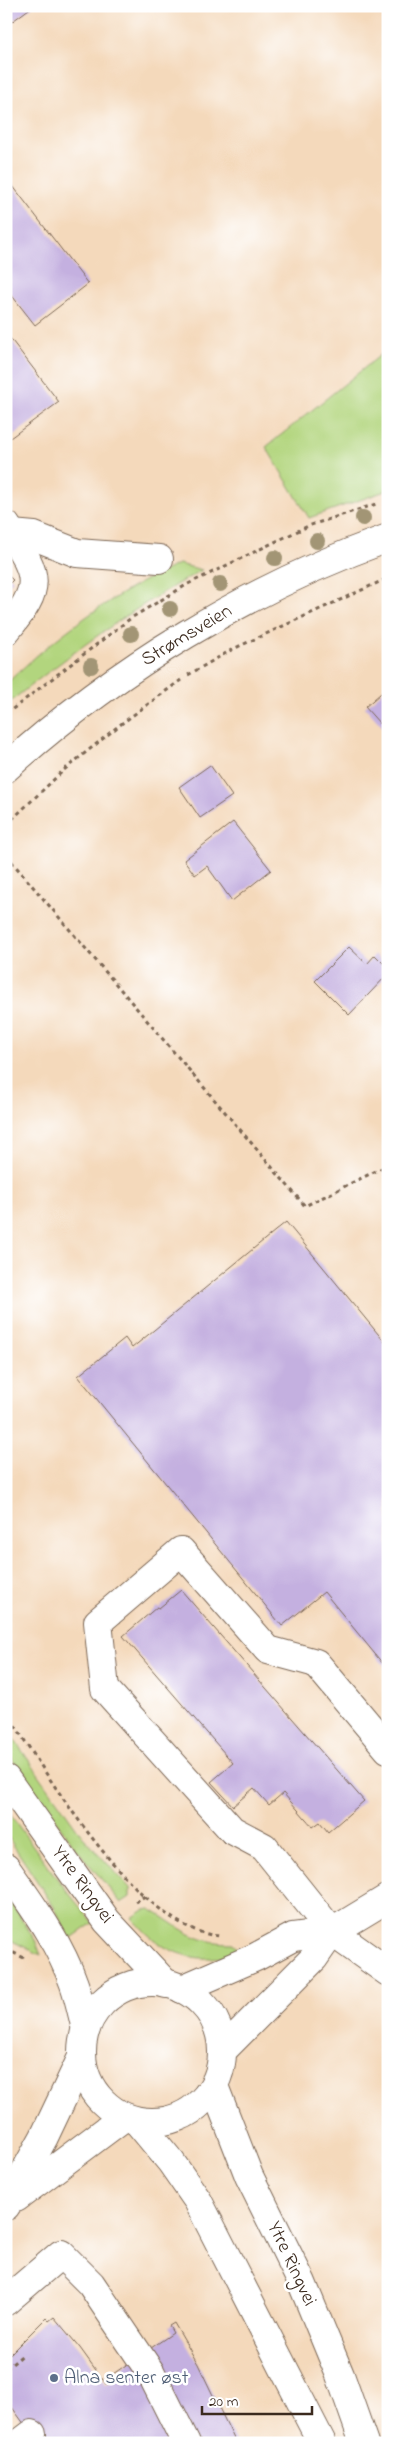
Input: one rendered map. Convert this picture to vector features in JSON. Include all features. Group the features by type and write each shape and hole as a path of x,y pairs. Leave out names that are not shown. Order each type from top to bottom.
{"main road":[{"path":"9,530 34,536 77,553 159,559"},
{"path":"6,631 24,610 34,585 31,567 9,530"},
{"name":"Strømsveien","path":"6,768 93,696 199,626 281,583 388,538"},
{"path":"388,1749 316,1663 268,1650 181,1551 98,1622 105,1689 232,1830 264,1847 332,1932 388,1972"},
{"name":"Ytre Ringvei","path":"6,1779 107,1921 174,1986"},
{"path":"6,1868 26,1896 60,1954 74,1984 86,2029"},
{"path":"174,1986 248,1960 293,1937 332,1932 388,1898"},
{"path":"222,2051 314,1958 332,1932"},
{"path":"146,1982 174,1986 198,2000 211,2015 219,2032 222,2051 220,2069 214,2086 200,2104 181,2116 160,2122 130,2119 7,2205 82,2057 86,2029 95,2011 109,1997 121,1990 146,1982"},
{"path":"82,2057 86,2076 94,2093 107,2107 130,2119 172,2162 198,2201 322,2443"},
{"name":"Ytre Ringvei","path":"214,2086 249,2176 302,2284 340,2374 364,2443"},
{"path":"6,2301 61,2254 91,2284 151,2373 186,2443"}],"path":[{"path":"6,825 64,770 182,678 241,645 388,578"},
{"path":"6,855 305,1206 388,1165"},
{"path":"6,1712 69,1806 126,1876 145,1896 194,1930 222,1936"},
{"path":"6,2369 24,2354"}],"green space":[{"path":"388,349 388,490 309,518 266,447"},
{"path":"179,564 202,570 151,600 101,633 6,705 6,684 45,649 109,601"},
{"path":"6,1728 82,1836 130,1888 130,1897 121,1903 74,1846 6,1751"},
{"path":"6,1809 59,1881 93,1923 70,1939 54,1907 6,1834"},
{"path":"6,1894 35,1940 41,1955 6,1938"},
{"path":"150,1909 188,1933 207,1940 233,1943 237,1949 219,1957 198,1958 168,1949 152,1938 132,1918 144,1910"}],"building":[{"path":"6,6 33,6 6,26"},
{"path":"6,177 88,284 35,325 6,288"},
{"path":"6,333 59,402 6,441"},
{"path":"6,574 13,580 6,587"},
{"path":"388,687 388,733 365,707"},
{"path":"210,765 232,796 200,818 179,787"},
{"path":"233,822 271,870 232,901 207,866 195,875 184,860"},
{"path":"349,947 367,964 375,955 388,968 388,974 349,1015 315,981"},
{"path":"286,1222 388,1346 388,1670 324,1592 282,1626 78,1376 125,1338 132,1348"},
{"path":"181,1590 364,1801 328,1832 320,1822 313,1827 283,1793 269,1805 254,1788 233,1806 211,1782 233,1763 123,1636 157,1607 159,1608"},
{"name":"Alna senter øst","path":"54,2317 80,2348 106,2384 113,2381 110,2376 173,2333 169,2326 174,2323 198,2364 236,2443 38,2443 6,2399 6,2358 46,2318 49,2321"}],"place":[{"name":"Alna senter øst","path":"54,2378"}]}
